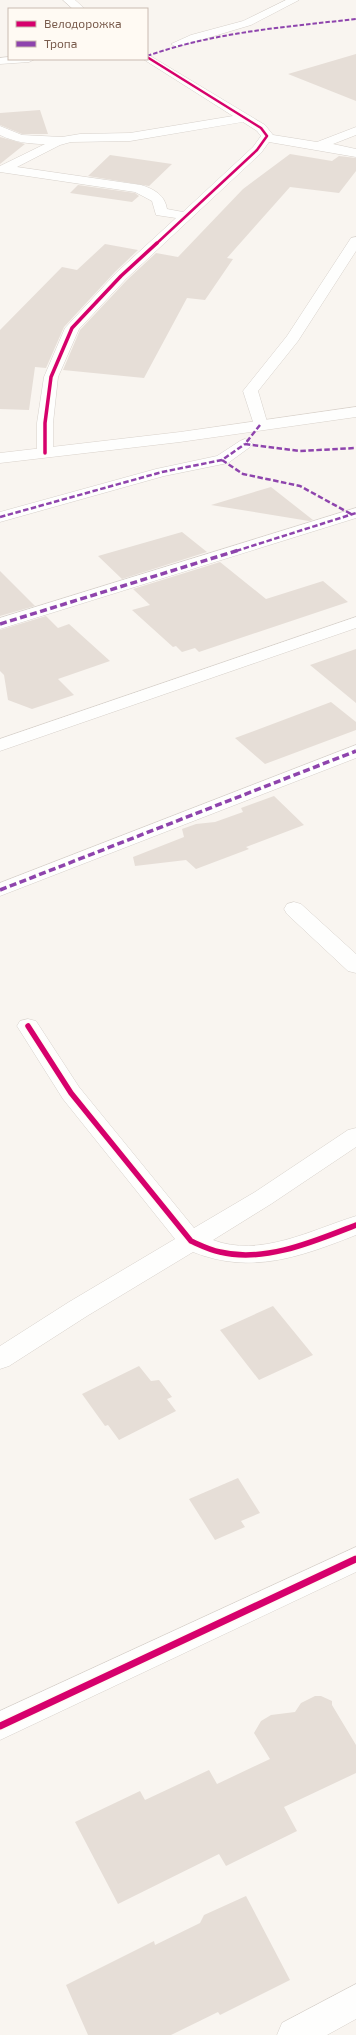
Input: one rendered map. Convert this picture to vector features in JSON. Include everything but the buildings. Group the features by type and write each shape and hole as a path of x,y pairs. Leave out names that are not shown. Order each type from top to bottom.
{"street":[{"path":"68,0 79,8"},
{"path":"177,44 195,37 247,23 294,0"},
{"path":"148,58 261,128 267,136 266,138"},
{"path":"0,61 14,60"},
{"path":"0,130 9,136 19,139 128,137 158,133 218,121 244,118"},
{"path":"62,125 69,139"},
{"path":"320,145 356,131"},
{"path":"266,138 320,145 356,153"},
{"path":"45,453 45,423 51,377 72,328 121,276 257,150 266,138"},
{"path":"2,169 38,153 52,143 69,139"},
{"path":"2,169 137,188 150,192 157,198 161,205 161,212 186,216"},
{"path":"260,425 250,391 293,338 356,241"},
{"path":"0,458 356,412"},
{"path":"0,517 162,472 222,460 244,444"},
{"path":"0,624 356,513"},
{"path":"0,745 356,622"},
{"path":"0,890 356,751"},
{"path":"294,909 356,966"},
{"path":"28,1026 71,1092 191,1241 220,1252 258,1255 319,1240 356,1225"},
{"path":"0,1359 78,1309 263,1198 356,1136"},
{"path":"0,1726 356,1559"},
{"path":"294,2035 356,2001"}],"marked path":[{"path":"148,56 172,47 224,35 277,27 356,19"},
{"path":"260,425 245,444 300,451 326,451 356,448"},
{"path":"0,517 162,472 222,460 245,444"},
{"path":"222,460 243,474 300,486 351,514"},
{"path":"0,624 356,513"},
{"path":"0,890 356,751"}],"cycle path":[{"path":"45,453 45,423 51,377 72,328 121,276 257,150 267,136 261,128 148,58"},
{"path":"28,1026 71,1093 191,1241 220,1252 253,1254 271,1252 307,1243 356,1225"},
{"path":"0,1726 356,1559"}]}
